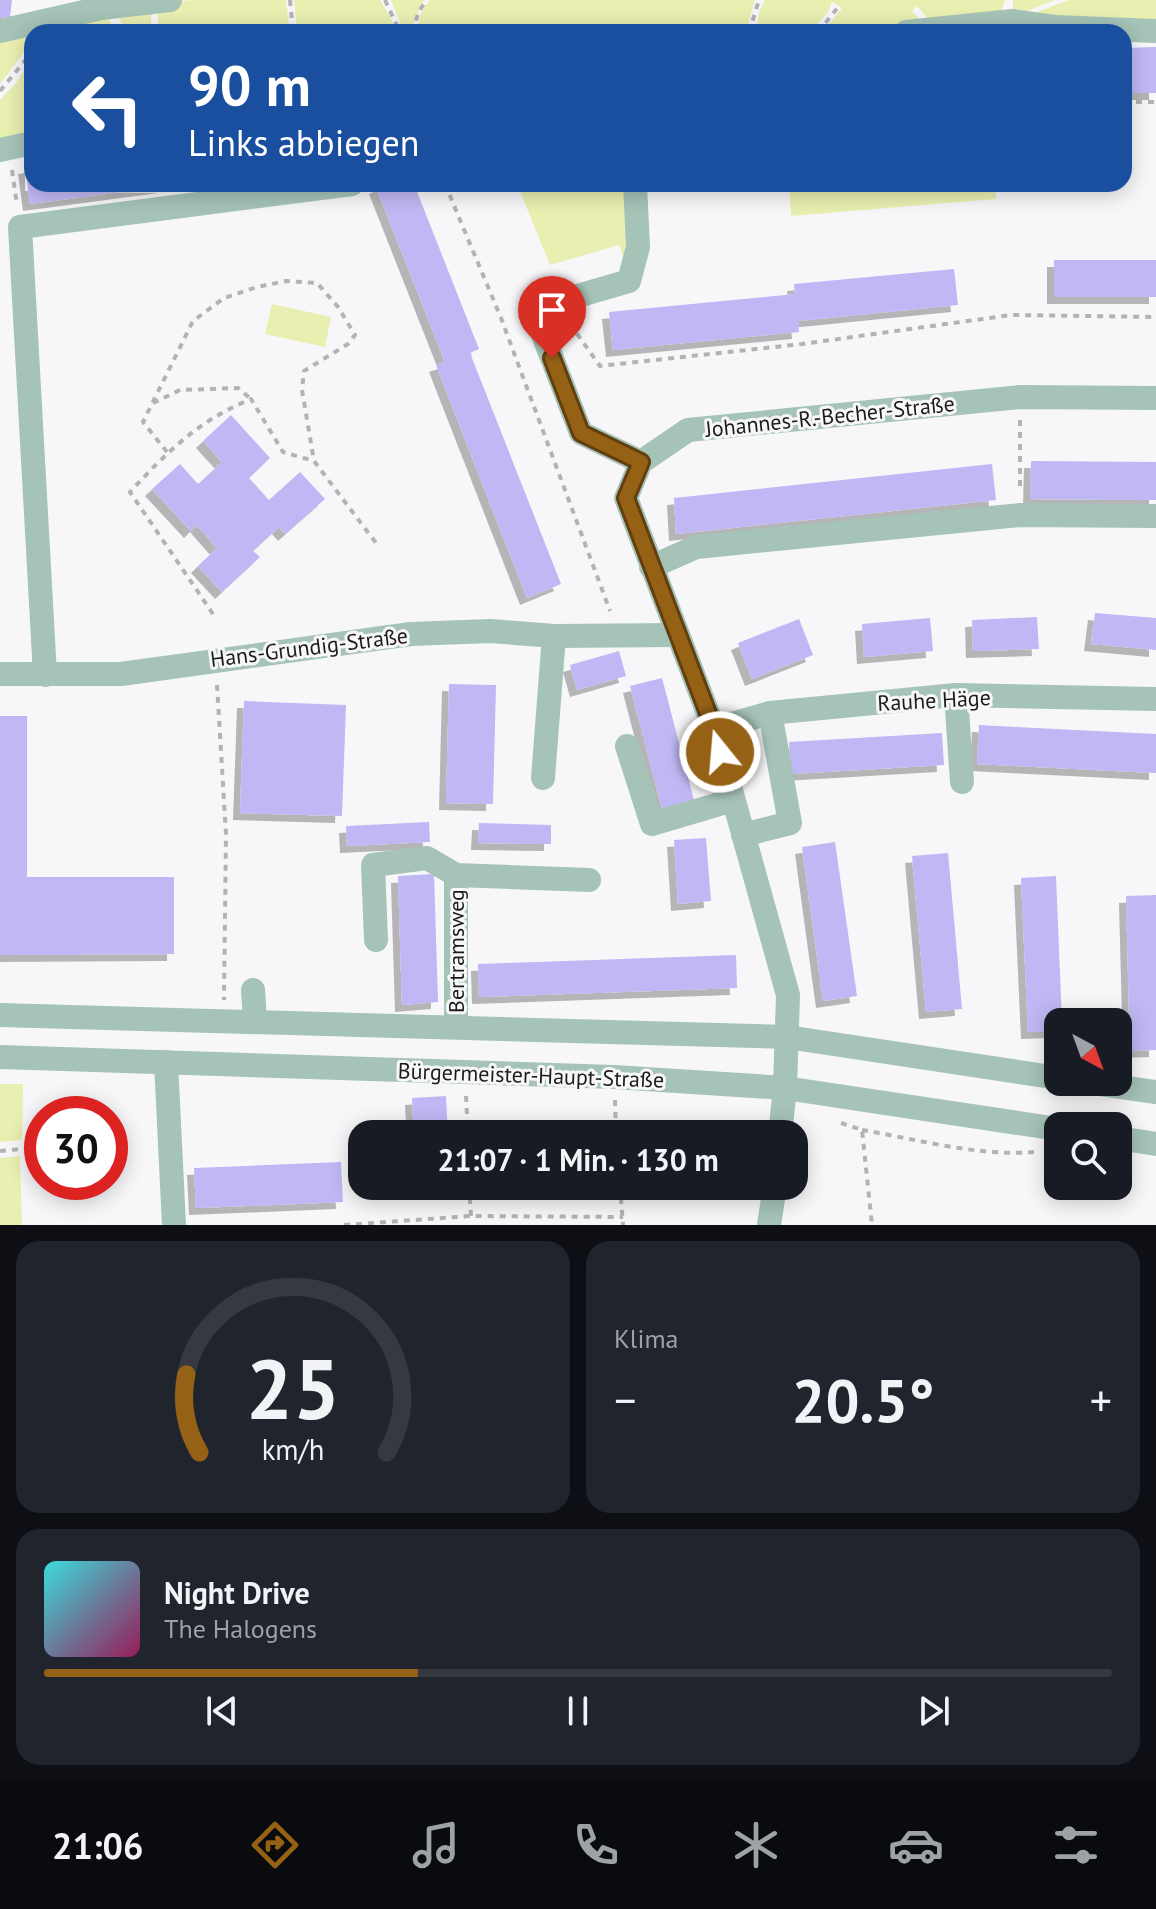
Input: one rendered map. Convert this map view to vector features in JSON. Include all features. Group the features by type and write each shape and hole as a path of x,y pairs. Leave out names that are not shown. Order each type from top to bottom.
{"street":[{"path":"31,24 101,8 170,0"},
{"path":"983,24 1012,21 1034,24"},
{"path":"0,31 24,26"},
{"path":"1132,30 1156,31"},
{"path":"45,675 20,227 290,192"},
{"path":"635,192 638,247 629,281 533,309 581,433 641,462 626,498 714,729 788,995 782,1120"},
{"name":"Johannes-R.-Becher-Straße","path":"641,462 688,430 1020,397 1156,398"},
{"path":"651,567 696,547 1020,515 1156,516"},
{"name":"Hans-Grundig-Straße","path":"0,674 121,674 212,659 411,634 490,631 554,636 678,635"},
{"path":"543,778 554,636"},
{"path":"956,695 962,782"},
{"name":"Rauhe Häge","path":"714,729 770,713 956,695 1156,699"},
{"path":"743,835 790,823 770,713"},
{"path":"627,746 652,824 733,800"},
{"path":"376,940 373,865 427,858 456,875 589,880"},
{"name":"Bertramsweg","path":"456,875 456,1027"},
{"path":"253,990 255,1022"},
{"name":"Bürgermeister-Haupt-Straße","path":"0,1015 787,1037 1044,1076"},
{"name":"Bürgermeister-Haupt-Straße","path":"0,1057 466,1071 785,1088 1044,1127"},
{"path":"166,1062 174,1225"},
{"path":"1132,1089 1156,1092"},
{"path":"1132,1140 1156,1144"},
{"path":"769,1225 773,1200"}],"path":[{"path":"290,0 292,24"},
{"path":"385,0 396,24"},
{"path":"415,24 427,0"},
{"path":"752,24 759,0"},
{"path":"824,24 839,6"},
{"path":"0,91 24,62"},
{"path":"1132,102 1156,102"},
{"path":"14,147 20,227"},
{"path":"448,192 501,318 620,636"},
{"path":"167,452 143,422 193,321 224,298 257,287 286,281 317,283 338,307 355,335 348,344 304,371 302,390 314,461 376,543"},
{"path":"555,302 600,366 802,344 1011,315 1156,317"},
{"path":"151,404 180,390 238,388 251,399 283,452 314,461"},
{"path":"1020,397 1020,515"},
{"path":"213,614 130,492 167,452 219,412 251,399"},
{"path":"212,659 220,697 226,834 224,1021"},
{"path":"466,1071 468,1120"},
{"path":"614,1077 616,1120"},
{"path":"836,1096 834,1120 862,1130 965,1147 1018,1153 1041,1151"},
{"path":"862,1130 872,1225"},
{"path":"0,1151 24,1149"},
{"path":"470,1200 471,1216"},
{"path":"621,1200 623,1225"},
{"path":"344,1225 471,1216 623,1217"}],"green space":[{"path":"192,0 286,0 289,24 158,24 157,4"},
{"path":"294,0 380,0 393,24 296,24"},
{"path":"391,0 424,0 414,24 401,24"},
{"path":"430,0 755,0 748,24 418,24"},
{"path":"765,0 1005,0 999,17 932,23 917,6 912,11 924,24 829,24 842,8 832,2 818,24 757,24"},
{"path":"1013,0 1055,0 1012,17"},
{"path":"1069,0 1156,0 1156,24 1024,17"},
{"path":"152,4 151,24 122,24 114,9"},
{"path":"106,12 111,24 69,24"},
{"path":"24,33 24,52 0,84 0,37"},
{"path":"24,71 24,141 0,146 0,100"},
{"path":"520,192 625,192 626,264 619,245 550,265"},
{"path":"790,192 996,192 996,199 791,216"},
{"path":"272,304 331,317 325,347 265,334"},
{"path":"0,1084 23,1084 22,1140 0,1142"},
{"path":"20,1156 22,1225 0,1225 0,1158"}],"building":[{"path":"0,0 12,0 10,17 0,18"},
{"path":"1156,47 1156,93 1132,93 1132,48"},
{"path":"28,192 121,192 30,204"},
{"path":"378,192 417,192 479,349 470,353 561,584 527,598 436,365 445,362"},
{"path":"1054,260 1156,260 1156,297 1054,297"},
{"path":"954,269 958,305 798,321 799,332 613,350 609,312 795,294 794,284"},
{"path":"231,415 270,458 249,478 269,500 300,472 325,499 285,534 279,527 253,551 260,557 222,592 198,566 217,548 197,525 191,531 152,489 180,464 198,484 222,462 203,441"},
{"path":"1031,461 1156,462 1156,500 1030,499"},
{"path":"992,464 996,500 676,534 674,498"},
{"path":"1095,613 1156,618 1156,650 1091,644"},
{"path":"1037,617 1039,649 973,651 972,620"},
{"path":"930,618 933,651 864,657 862,624"},
{"path":"799,619 813,655 752,679 738,643"},
{"path":"619,651 626,676 577,690 570,665"},
{"path":"662,678 694,800 662,809 630,686"},
{"path":"449,684 496,685 493,804 446,803"},
{"path":"244,701 346,705 342,816 240,813"},
{"path":"0,716 27,716 27,877 174,877 174,954 0,955"},
{"path":"979,725 1156,734 1156,773 977,764"},
{"path":"942,733 944,765 791,774 789,742"},
{"path":"429,822 430,842 347,846 346,826"},
{"path":"479,823 551,825 551,844 478,843"},
{"path":"706,838 711,901 678,904 674,840"},
{"path":"835,842 857,996 823,1001 802,847"},
{"path":"948,853 962,1009 926,1012 912,856"},
{"path":"434,874 438,1002 402,1005 398,876"},
{"path":"1056,876 1061,1008 1044,1008 1044,1031 1028,1032 1021,878"},
{"path":"1156,895 1156,1050 1132,1051 1126,896"},
{"path":"736,955 737,988 479,997 478,964"},
{"path":"446,1096 447,1120 413,1120 412,1098"},
{"path":"341,1162 343,1202 196,1208 194,1168"}],"route":[{"path":"552,358 581,433 641,462 626,498 720,752"}]}
